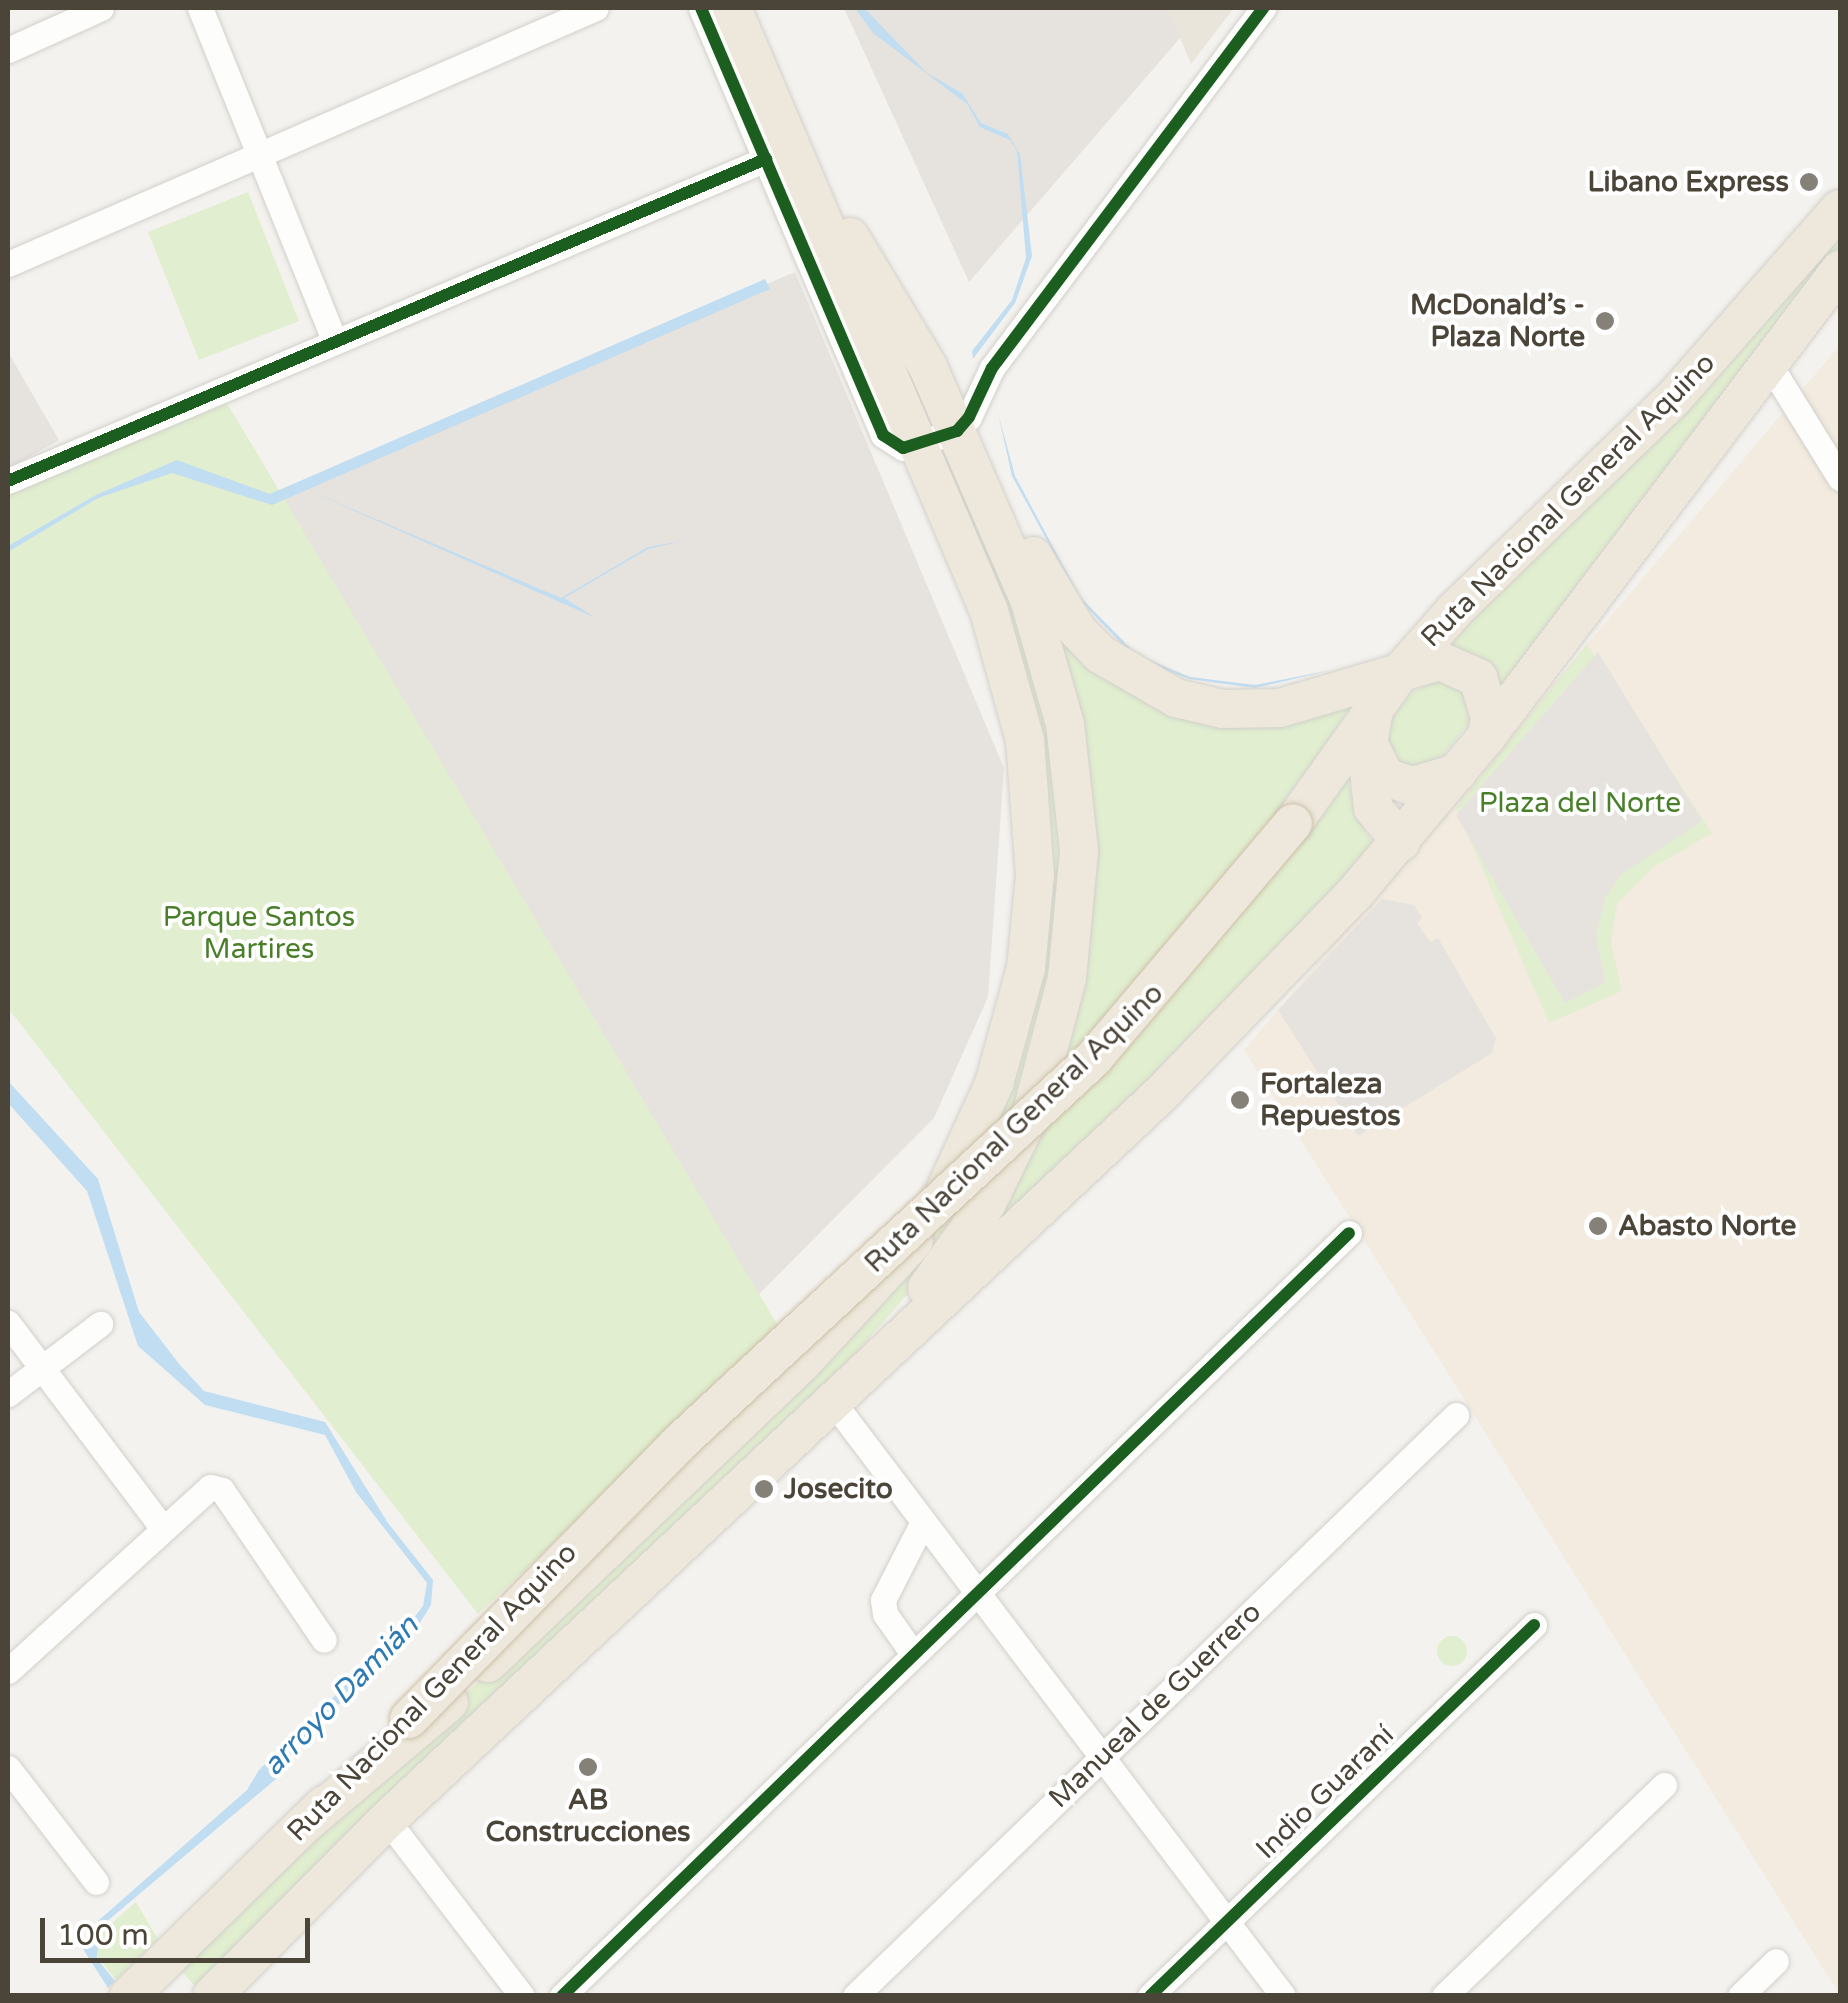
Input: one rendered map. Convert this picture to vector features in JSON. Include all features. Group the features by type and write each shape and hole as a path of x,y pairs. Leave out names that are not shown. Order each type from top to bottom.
{"highway":[{"path":"306,1823 418,1732 869,1294 915,1240 975,1134 1026,968 1034,820 1025,740 1004,658 922,446 783,163 732,8"},
{"path":"783,163 869,266 957,431 998,520 1048,657 1074,781 1078,870 1066,978 1039,1088 1010,1162 957,1250 838,1397"},
{"name":"Ruta Nacional General Aquino","path":"128,1996 306,1823 678,1444 1093,1059 1294,823 1371,726 1402,670 1519,543 1672,400 1834,220"},
{"name":"Ruta Nacional General Aquino","path":"219,1989 387,1820 1162,1093 1400,842 1486,736 1840,270"},
{"path":"998,520 1026,544 1077,630 1100,654 1176,698 1223,709 1280,708 1440,662 1478,678 1490,716 1486,736"},
{"path":"1371,726 1374,765 1396,784 1429,784 1457,773"},
{"path":"1371,726 1373,808 1400,842"}],"street":[{"path":"8,50 102,8"},
{"path":"200,8 334,339"},
{"path":"8,264 596,8"},
{"path":"8,481 334,339 783,163 701,8"},
{"path":"922,446 957,431 992,368 1263,8"},
{"path":"1768,362 1840,478"},
{"path":"562,1996 975,1589 1349,1234"},
{"path":"8,1323 163,1529"},
{"path":"8,1394 100,1324"},
{"path":"838,1397 922,1522 1283,1996"},
{"name":"Manueal de Guerrero","path":"855,1996 1456,1415"},
{"path":"8,1670 206,1488 222,1490 324,1640"},
{"path":"911,1651 885,1614 883,1600 922,1522"},
{"name":"Indio Guaraní","path":"1150,1996 1534,1624"},
{"path":"8,1768 96,1882"},
{"path":"1444,1996 1664,1785"},
{"path":"387,1820 522,1996"},
{"path":"1740,1996 1776,1961"}],"shaded area":[{"path":"844,8 1206,8 969,282"},
{"path":"1167,8 1234,8 1191,64"},
{"path":"795,272 1004,768 988,997 934,1118 756,1297 265,497"},
{"name":"Abasto Norte","path":"1840,345 1840,1995 1244,1050"},
{"path":"8,352 59,440 8,469"},
{"name":"Plaza del Norte","path":"1598,652 1702,821 1623,873 1605,898 1596,935 1605,983 1565,1003 1456,815"},
{"path":"1382,899 1414,905 1422,918 1417,923 1430,942 1438,938 1496,1038 1492,1053 1358,1136 1278,1010"}],"green space":[{"path":"248,192 299,321 199,360 148,232"},
{"path":"1840,237 1840,255 1502,692 1446,647"},
{"name":"Parque Santos Martires","path":"218,388 780,1329 478,1614 8,1008 8,478"},
{"path":"948,455 1005,568 1059,756 1063,935 1019,1110 978,1149 1043,895 941,458"},
{"path":"1048,607 1122,681 1352,704 1276,819 1055,1075 1071,687"},
{"name":"Plaza del Norte","path":"1587,644 1712,833 1654,867 1617,904 1611,943 1622,991 1549,1023 1456,808"},
{"path":"1437,679 1461,687 1471,721 1435,765 1418,773 1384,754 1389,720 1411,693"},
{"path":"1347,776 1357,816 1377,851 969,1262 1032,1143"},
{"path":"993,1174 937,1260 859,1350 198,1990 177,1966 808,1371 933,1230"},
{"path":"1452,1636 1463,1640 1467,1651 1463,1662 1452,1666 1441,1662 1437,1651 1441,1640"},
{"path":"136,1902 158,1939 116,1980 98,1958 97,1936"}],"water":[{"path":"855,8 864,8 927,73 962,93 981,123 1008,134 1020,154 1032,256 1015,303 973,359 972,351 1012,300 1026,258 1017,151 1010,140 980,127 967,104 873,33"},
{"path":"765,279 770,289 272,505 172,473 98,498 8,552 8,546 96,495 177,460 270,494"},
{"path":"998,413 1015,476 1080,597 1137,655 1190,677 1255,685 1332,670 1255,688 1189,679 1135,658 1079,599 1012,476"},
{"path":"310,491 561,598 648,547 683,541 648,549 564,598 596,618"},
{"name":"arroyo Damián","path":"8,1081 98,1179 139,1312 180,1365 204,1391 325,1422 388,1523 433,1580 431,1605 419,1624 300,1743 276,1779 99,1928 97,1959 115,1981 108,1988 83,1949 98,1921 247,1790 259,1770 412,1620 423,1606 427,1583 356,1492 325,1435 205,1405 138,1346 87,1191 8,1103"}],"cycle path":[{"path":"701,8 883,435 903,448 957,431 969,417 992,368 1263,8"},
{"path":"8,481 766,159"},
{"path":"562,1996 1349,1233"},
{"path":"1150,1996 1534,1625"}],"place":[{"name":"Libano Express","path":"1809,182"},
{"name":"McDonald’s - Plaza Norte","path":"1605,321"},
{"name":"Fortaleza Repuestos","path":"1240,1100"},
{"name":"Abasto Norte","path":"1598,1226"},
{"name":"Josecito","path":"764,1489"},
{"name":"AB Construcciones","path":"588,1767"}]}
